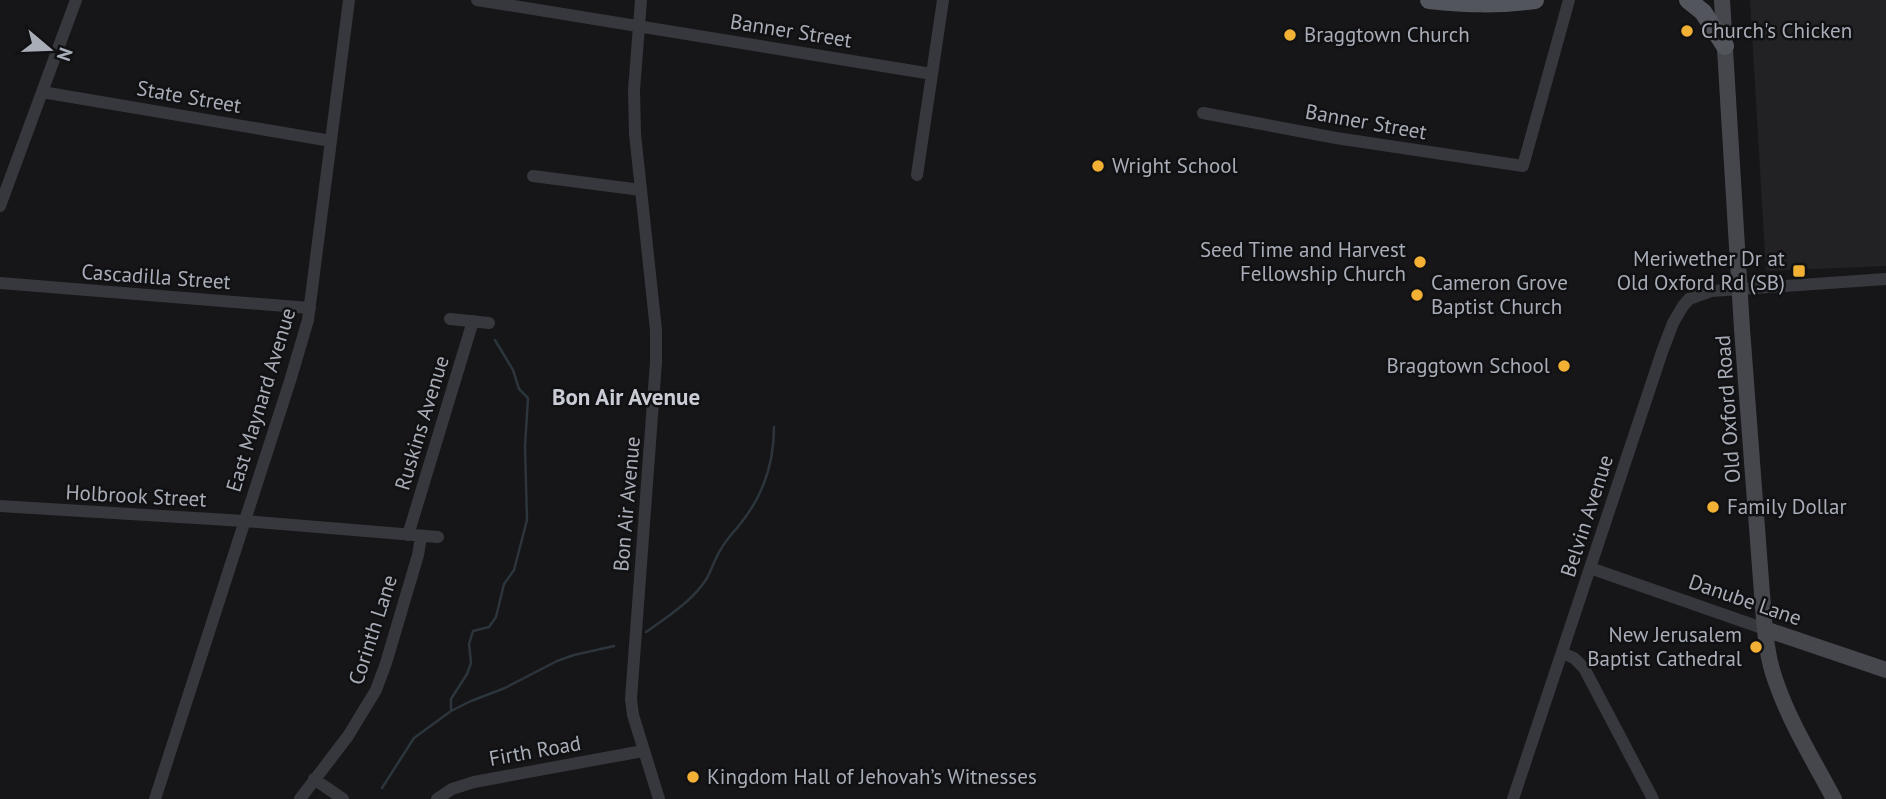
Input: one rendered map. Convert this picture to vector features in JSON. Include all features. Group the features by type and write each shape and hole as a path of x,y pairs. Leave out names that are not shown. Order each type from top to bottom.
{"main road":[{"path":"1429,0 1474,5 1535,0"},
{"path":"1688,0 1703,12 1726,46"}],"street":[{"path":"0,206 76,0"},
{"name":"East Maynard Avenue","path":"155,799 308,320 349,0"},
{"name":"Banner Street","path":"477,0 932,74"},
{"name":"Bon Air Avenue","path":"641,0 634,106 656,330 656,362 631,691 632,707 643,751 659,799"},
{"path":"917,175 943,0"},
{"name":"Banner Street","path":"1203,113 1336,138 1522,166 1569,0"},
{"name":"Old Oxford Road","path":"1722,0 1765,629 1775,682 1834,799"},
{"name":"State Street","path":"41,92 331,141"},
{"path":"533,176 641,190"},
{"name":"Belvin Avenue","path":"1513,799 1665,343 1678,313 1689,299 1711,291 1886,279"},
{"name":"Cascadilla Street","path":"0,283 310,308"},
{"path":"450,319 489,323"},
{"name":"Ruskins Avenue","path":"415,536 473,321"},
{"name":"Holbrook Street","path":"0,506 244,521 438,537"},
{"name":"Corinth Lane","path":"300,799 348,736 376,691 418,555 415,536"},
{"name":"Danube Lane","path":"1590,568 1886,670"},
{"path":"1562,653 1574,658 1584,668 1653,799"},
{"name":"Firth Road","path":"437,799 452,789 474,782 643,751"},
{"path":"314,779 343,799"}],"shaded area":[{"path":"1750,0 1886,0 1886,266 1766,271"}],"waterway":[{"path":"451,711 451,699 471,663 469,644 473,631 489,627 496,617 504,584 514,570 527,520 525,446 528,398 519,389 513,370 495,340"},
{"path":"646,632 695,594 707,578 723,545 758,498 767,475 774,427"},
{"path":"382,788 414,738 451,711 505,688 557,661 614,646"}],"place":[{"name":"Church's Chicken","path":"1687,31"},
{"name":"Braggtown Church","path":"1290,35"},
{"name":"Wright School","path":"1098,166"},
{"name":"Seed Time and Harvest Fellowship Church","path":"1420,262"},
{"name":"Meriwether Dr at Old Oxford Rd (SB)","path":"1799,271"},
{"name":"Cameron Grove Baptist Church","path":"1417,295"},
{"name":"Braggtown School","path":"1564,366"},
{"name":"Family Dollar","path":"1713,507"},
{"name":"New Jerusalem Baptist Cathedral","path":"1756,647"},
{"name":"Kingdom Hall of Jehovah’s Witnesses","path":"693,777"}],"district":[{"name":"Bon Air Avenue","path":"626,397"}]}
